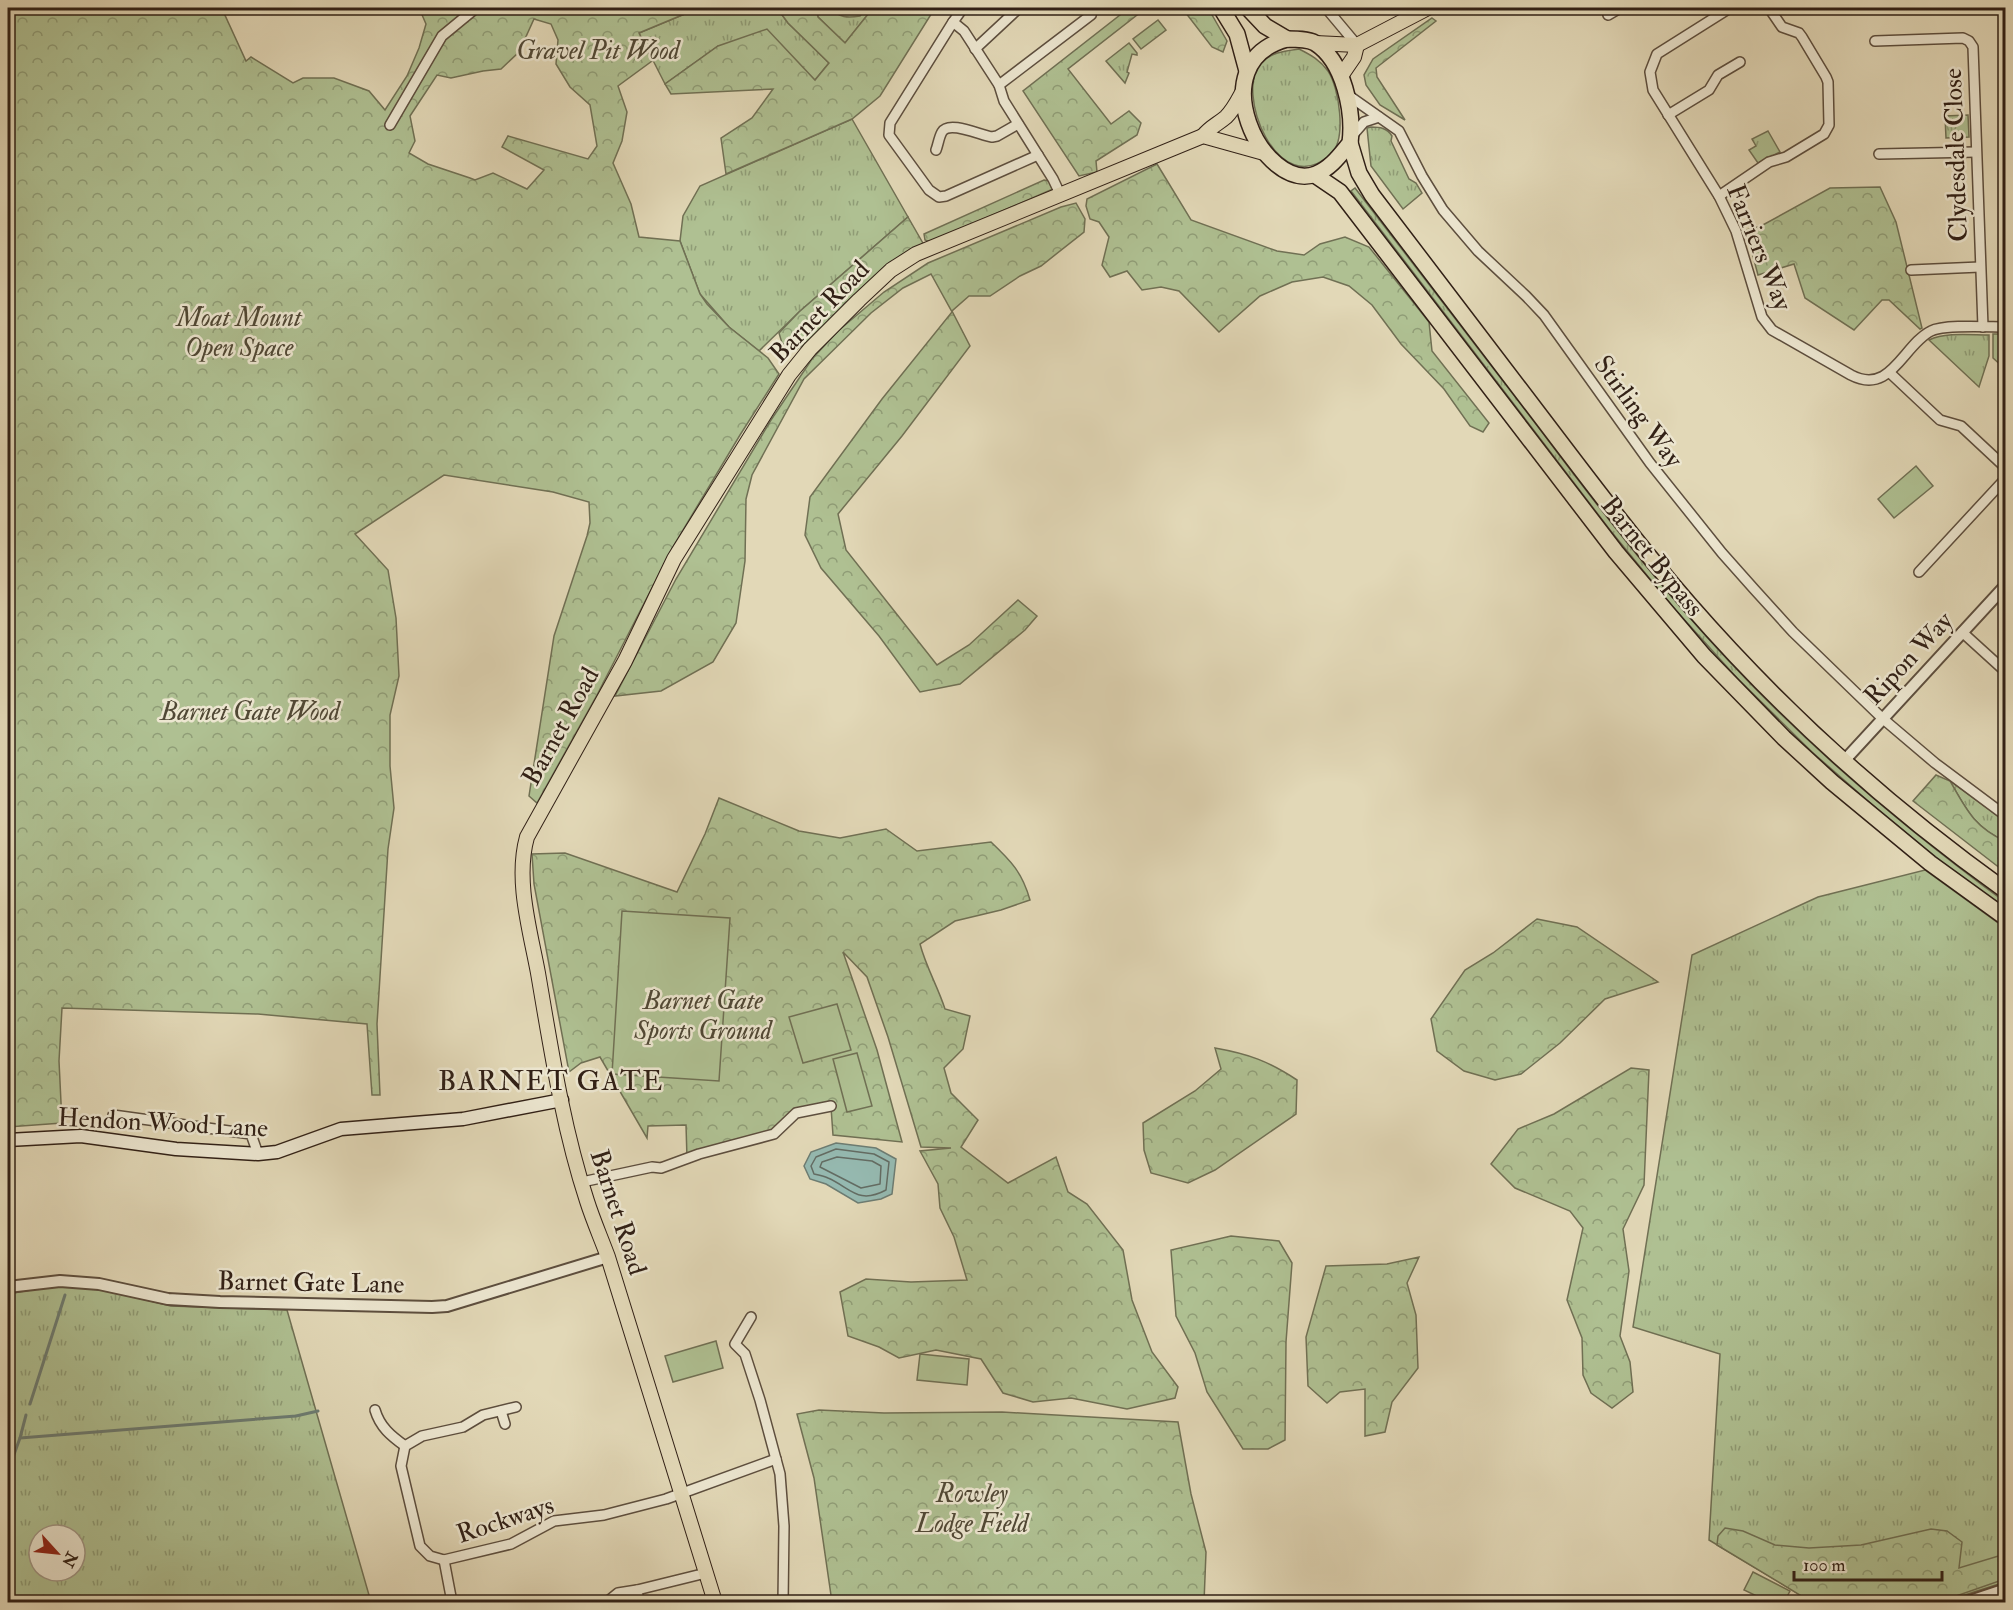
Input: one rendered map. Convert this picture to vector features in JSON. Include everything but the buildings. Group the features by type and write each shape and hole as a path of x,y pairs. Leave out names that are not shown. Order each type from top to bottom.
{"highway":[{"path":"1221,8 1237,34 1246,71"},
{"path":"1248,8 1264,26 1287,39 1315,43 1331,60 1341,76 1349,111 1350,140 1334,163 1315,175 1294,174 1283,169 1264,153 1247,117 1242,91 1246,71 1262,50 1287,39"},
{"name":"Barnet Bypass","path":"1350,140 1359,173 1372,195 1631,533 1689,604 1796,717 1844,761 1900,809 2006,891"},
{"name":"Barnet Bypass","path":"1315,175 1340,192 1616,552 1704,656 1776,730 1832,782 1930,863 2006,918"}],"main road":[{"path":"1315,43 1357,45 1428,8"},
{"path":"1341,76 1354,57 1357,45"},
{"name":"Barnet Road","path":"715,1602 608,1257 582,1182 562,1100 526,910 522,860 527,837 625,661 674,559 789,375 810,349 891,270 916,254 1203,136 1211,126 1235,108 1242,91"},
{"path":"1203,136 1264,153"},
{"name":"Hendon Wood Lane","path":"8,1140 81,1136 176,1149 258,1154 277,1152 341,1129 463,1119 562,1100"}],"street":[{"path":"390,125 442,36 476,8"},
{"path":"963,8 890,123 889,135 929,190 939,197 1038,155"},
{"path":"975,49 1019,8"},
{"path":"999,86 1089,11 1100,8"},
{"path":"1326,8 1357,45"},
{"path":"1608,15 1620,8"},
{"path":"1708,8 1714,17"},
{"name":"Farriers Way","path":"1730,8 1664,48 1653,61 1650,72 1651,84 1719,196 1736,231 1766,324 1772,330 1858,379 1874,380 1890,373"},
{"path":"1719,196 1769,162 1785,157 1824,134 1828,125 1829,105 1826,77 1802,37 1782,27 1769,8"},
{"path":"953,22 964,32 999,86 1004,101 1061,196"},
{"name":"Clydesdale Close","path":"1875,41 1963,38 1973,47 1983,327"},
{"path":"1668,115 1709,90 1718,75 1740,62"},
{"name":"Stirling Way","path":"1345,93 1399,131 1422,176 1449,218 1478,251 1544,315 1650,463 1722,553 1793,632 1882,718 1935,763 2006,816"},
{"path":"1350,140 1364,122 1379,117"},
{"path":"936,150 942,132 953,126 997,136 1018,124"},
{"path":"1879,154 1976,152"},
{"path":"1911,270 1980,267"},
{"path":"2006,327 1930,331 1890,373 1940,420 1961,426 2006,468"},
{"path":"1919,572 2006,478"},
{"name":"Ripon Way","path":"1844,761 2006,585"},
{"path":"1962,632 2006,672"},
{"path":"582,1182 652,1167 661,1168 699,1154 774,1134 796,1113 831,1106"},
{"path":"113,1116 251,1134 258,1154"},
{"name":"Barnet Gate Lane","path":"8,1287 60,1281 99,1284 168,1299 432,1307 447,1306 608,1257"},
{"path":"752,1317 735,1344 745,1354 780,1474 784,1526 783,1602"},
{"path":"375,1410 378,1422 392,1437 405,1446 422,1436 463,1427 483,1415 516,1407"},
{"path":"501,1412 505,1424"},
{"name":"Rockways","path":"405,1446 401,1466 420,1546 430,1556 444,1560 510,1544 554,1521 604,1515 666,1498 776,1459"},
{"path":"444,1560 452,1602"},
{"path":"607,1602 618,1593 706,1573"},
{"path":"1966,1602 2006,1589"},
{"path":"637,1590 639,1602"}],"green space":[{"name":"Moat Mount Open Space","path":"8,8 228,8 224,13 246,61 251,57 293,83 303,78 334,78 369,91 385,110 407,76 419,48 426,24 419,8 699,8 639,33 652,61 618,86 627,112 622,141 613,163 631,204 639,237 680,241 700,294 707,304 729,327 768,358 779,374 674,545 597,695 537,803 529,796 554,636 587,536 590,523 589,502 553,492 444,475 355,534 388,570 396,618 399,676 390,715 390,766 394,808 388,849 377,1024 380,1095 372,1095 367,1024 258,1014 62,1008 59,1061 62,1123 8,1127","holes":["534,19 551,24 558,40 556,64 570,87 590,105 597,146 588,159 508,136 502,147 544,170 527,189 493,173 475,180 428,164 409,153 415,141 410,116 437,75 451,78 501,69 519,52"]},
{"path":"699,8 777,8 788,23 829,63 815,80 718,46 665,84 639,33"},
{"path":"777,8 816,8 818,17 845,43 873,8 935,8 880,96 852,119 726,174 721,138 752,118 773,89 671,94 665,84 718,46 767,29 815,80 829,63 788,23"},
{"path":"816,8 873,8 845,43 818,17"},
{"path":"830,8 866,8 860,16 852,17 840,15"},
{"path":"1129,8 1146,8 1068,69 1111,124 1129,111 1141,123 1137,135 1096,161 1097,172 1079,176 1023,91"},
{"path":"1182,8 1208,8 1227,41 1223,52 1212,47"},
{"path":"1432,18 1436,21 1376,68 1377,77 1405,120 1380,105 1366,85 1364,75 1373,59"},
{"path":"1158,20 1166,30 1141,49 1133,39"},
{"path":"1129,43 1137,55 1132,54 1125,83 1106,61"},
{"path":"1299,49 1315,58 1328,71 1340,113 1339,137 1336,147 1331,154 1311,166 1293,165 1278,154 1266,137 1257,116 1253,95 1254,76 1265,59 1284,51"},
{"path":"1968,115 1969,137 1946,138 1945,116"},
{"path":"852,119 908,217 799,312 759,351 729,327 700,294 680,241 683,216 700,186"},
{"path":"1367,128 1383,128 1390,133 1391,141 1409,179 1416,183 1422,193 1403,209 1371,166"},
{"path":"1768,131 1780,152 1758,163 1749,150 1756,146 1752,139"},
{"path":"1157,164 1191,220 1277,251 1304,255 1320,244 1345,237 1369,247 1429,322 1432,351 1489,423 1483,432 1470,426 1444,389 1401,344 1372,305 1349,286 1323,277 1292,282 1260,296 1219,332 1179,291 1161,287 1142,290 1127,271 1110,277 1102,265 1109,237 1099,222 1090,219 1086,206 1087,199"},
{"path":"1044,180 1050,181 1053,189 930,242 925,240 924,234"},
{"path":"1880,187 1896,222 1922,328 1920,329 1889,300 1882,300 1854,330 1805,298 1794,264 1758,275 1746,230 1761,226 1830,188"},
{"path":"1355,188 1613,525 1719,650 1839,769 1937,851 2005,902 2005,908 1940,861 1812,752 1737,678 1672,606 1610,530 1351,191"},
{"path":"1076,203 1085,219 1084,232 1041,266 1020,276 990,296 969,296 952,311 970,346 902,436 838,514 846,550 937,665 969,645 1018,600 1037,616 1025,630 960,684 920,692 879,636 821,568 805,535 810,497 882,399 952,312 931,274 903,288 871,313 804,379 752,475 746,499 745,561 736,623 713,662 661,691 615,696 676,579 771,420 812,359 838,331 884,292 928,263 1061,207"},
{"path":"908,217 924,245 869,281 812,339 794,351 782,343 779,333 799,312"},
{"path":"1993,334 2005,334 2005,369 1993,358"},
{"path":"1950,335 1989,335 1989,356 1979,387 1929,340"},
{"path":"1916,466 1933,486 1894,518 1878,499"},
{"path":"1936,775 1950,781 1966,809 1978,823 1994,836 2005,841 2005,872 1913,801"},
{"path":"1950,781 2005,821 2005,841 1994,836 1978,823 1966,809"},
{"name":"Barnet Gate Sports Ground","path":"719,798 799,831 840,838 886,829 917,851 991,842 1015,868 1030,900 1001,910 955,921 920,944 945,1009 970,1016 963,1049 944,1068 951,1093 978,1120 961,1147 1008,1183 1056,1157 1068,1192 1087,1204 1123,1250 1132,1300 1152,1352 1178,1387 1175,1398 1127,1409 1071,1398 1033,1402 1003,1393 981,1359 936,1350 899,1358 879,1347 848,1336 840,1292 866,1279 911,1282 967,1280 954,1237 940,1208 938,1184 920,1151 951,1148 921,1147 888,1037 867,977 843,952 877,1050 902,1142 833,1135 831,1107 795,1113 774,1134 687,1158 686,1125 648,1126 647,1138 600,1057 581,1063 569,1072 534,884 532,854 565,853 677,892 705,834"},
{"path":"1925,870 2005,928 2005,1582 1943,1602 1812,1602 1709,1540 1720,1354 1633,1327 1692,955 1818,897"},
{"name":"Barnet Gate Sports Ground","path":"622,911 730,918 719,1081 612,1074"},
{"path":"1537,919 1577,927 1658,982 1605,999 1560,1043 1521,1074 1495,1080 1464,1071 1437,1051 1431,1019 1465,970 1493,953"},
{"path":"837,1004 851,1050 803,1063 789,1017"},
{"path":"1215,1048 1258,1059 1297,1080 1296,1114 1215,1170 1188,1183 1151,1173 1144,1150 1143,1123 1195,1091 1221,1069"},
{"path":"857,1053 872,1106 847,1112 833,1059"},
{"path":"1631,1068 1649,1070 1644,1185 1623,1229 1629,1271 1620,1336 1630,1362 1633,1392 1612,1408 1591,1393 1583,1375 1582,1338 1567,1300 1583,1228 1570,1211 1515,1188 1491,1164 1518,1129 1554,1114"},
{"path":"1231,1236 1279,1241 1292,1263 1286,1342 1285,1440 1268,1449 1243,1449 1207,1392 1195,1353 1176,1316 1171,1250"},
{"path":"1419,1257 1407,1283 1416,1315 1418,1368 1392,1402 1385,1432 1365,1436 1365,1389 1340,1392 1327,1403 1308,1386 1306,1337 1326,1266 1387,1264"},
{"path":"53,1286 97,1288 171,1306 287,1310 371,1602 8,1602 8,1294"},
{"path":"716,1341 723,1368 673,1382 665,1356"},
{"path":"920,1354 969,1359 967,1385 917,1380"},
{"name":"Rowley Lodge Field","path":"819,1410 884,1413 1002,1412 1178,1422 1191,1494 1206,1552 1204,1602 832,1602 814,1478 797,1414"},
{"path":"1725,1528 1743,1531 1775,1545 1809,1548 1861,1545 1931,1529 1947,1531 1962,1542 1959,1568 2005,1554 2005,1579 1939,1602 1789,1602 1790,1599 1800,1595 1717,1545 1718,1536"},
{"path":"1753,1572 1790,1591 1784,1602 1769,1602 1744,1590"}],"water":[{"path":"836,1143 876,1148 896,1159 892,1194 881,1199 858,1203 826,1184 810,1179 804,1166 811,1152"}],"waterway":[{"path":"30,1404 65,1295"},
{"path":"8,1471 20,1438 296,1416 318,1411"},
{"path":"20,1438 26,1415"}],"district":[{"name":"BARNET GATE","path":"551,1080"}],"park label":[{"name":"Gravel Pit Wood","path":"598,50"},
{"name":"Barnet Gate Wood","path":"250,711"}]}
